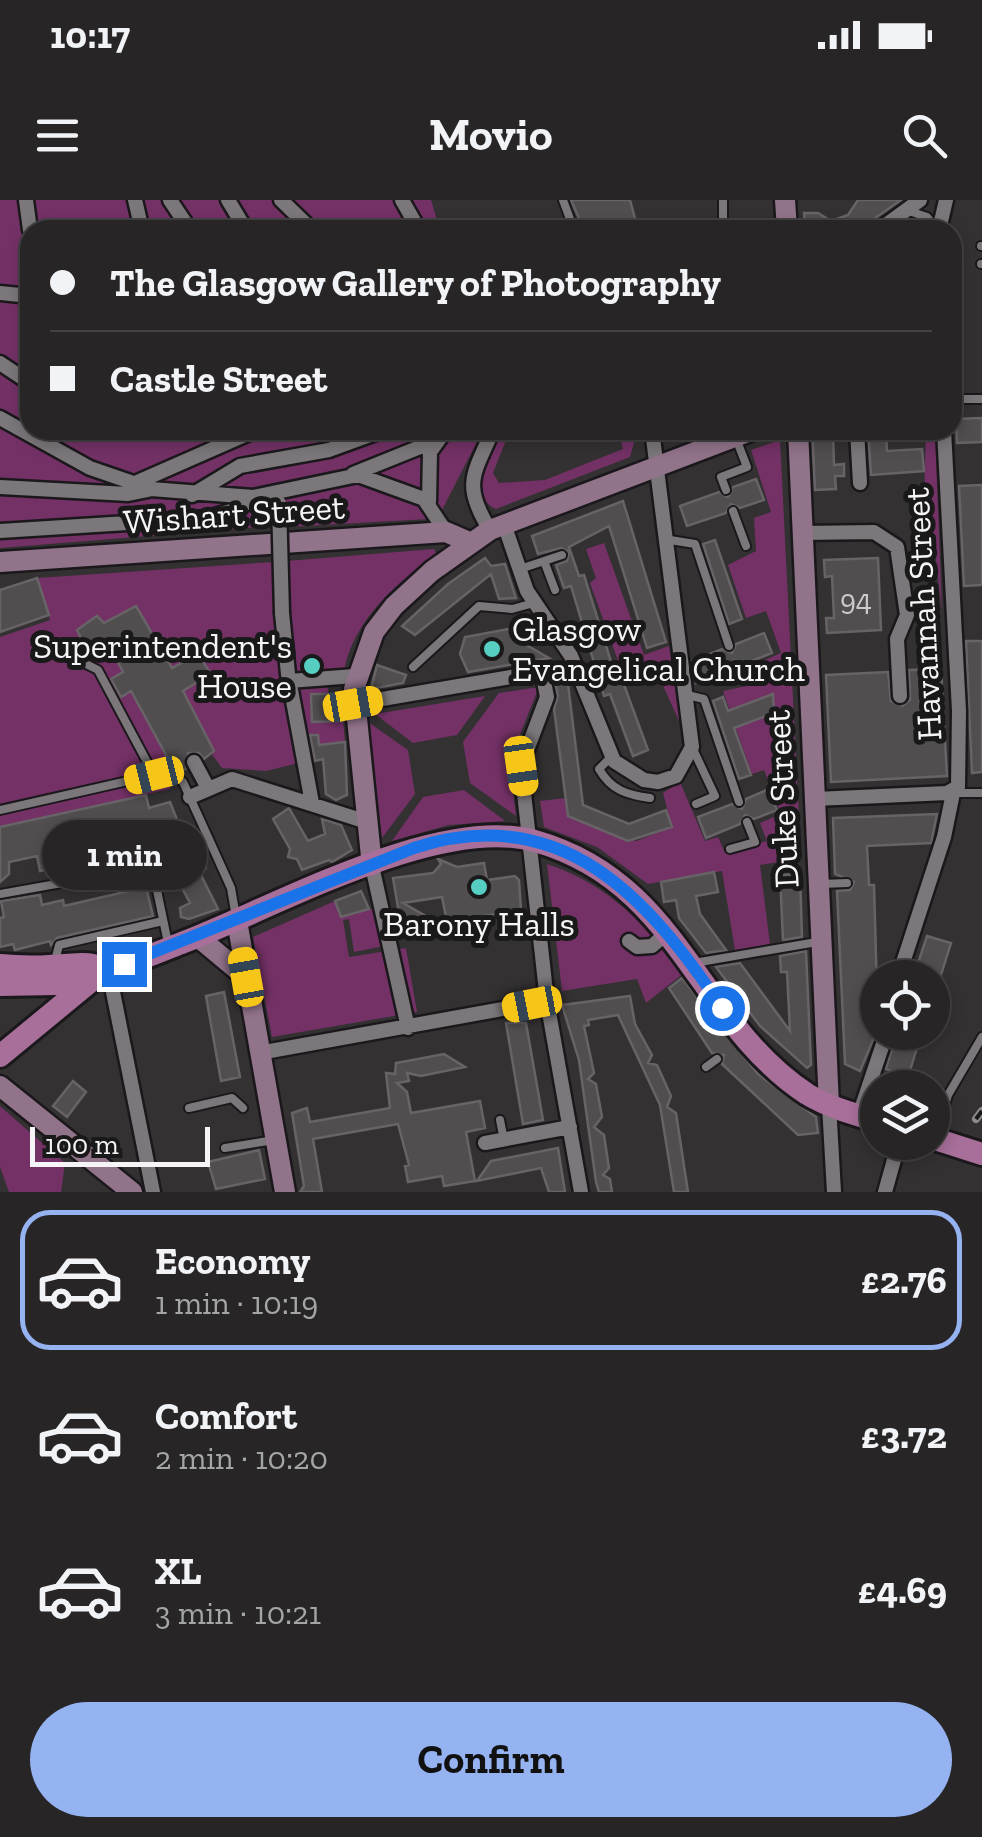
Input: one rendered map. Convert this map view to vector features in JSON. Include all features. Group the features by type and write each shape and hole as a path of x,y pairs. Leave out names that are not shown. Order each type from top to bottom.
{"main road":[{"path":"0,984 101,972 372,866 458,837 530,840 602,872 668,931 694,964 739,1040 794,1084 828,1105 860,1115"},
{"path":"0,965 46,976"},
{"path":"0,1056 101,972"},
{"path":"46,976 50,999 47,1018"},
{"path":"950,1144 982,1154"}],"street":[{"path":"281,200 302,220"},
{"path":"892,220 920,200"},
{"path":"40,440 90,468 151,489 279,499 353,474 431,440"},
{"path":"133,484 233,440"},
{"path":"192,495 240,466 329,450 356,440"},
{"path":"438,440 428,458 428,502 446,532"},
{"path":"489,440 471,482 474,504 497,527 534,603 571,656 611,757 630,775 663,781 680,772 692,747 653,440"},
{"path":"408,1028 364,821 353,704 356,676 374,632 394,606 469,542 497,527 725,440"},
{"name":"Duke Street","path":"798,440 828,1105"},
{"path":"858,440 860,484"},
{"name":"Havannah Street","path":"904,960 944,837 954,792 961,780 945,440"},
{"path":"353,474 428,502"},
{"path":"0,486 128,494 151,489"},
{"path":"0,531 207,518 238,509 253,497"},
{"path":"279,499 282,613 289,681 312,803"},
{"name":"Wishart Street","path":"0,562 446,532 469,542"},
{"path":"802,533 874,532 897,547 908,615 897,639 900,696"},
{"path":"353,704 538,672 547,697 521,766 547,1002 581,1192"},
{"path":"289,681 356,676"},
{"path":"194,762 208,788"},
{"path":"189,794 232,779 364,821"},
{"path":"815,799 954,792"},
{"path":"237,921 285,1192"},
{"path":"629,941 637,947 652,946 668,931"},
{"path":"198,936 246,977"},
{"path":"101,972 152,1192"},
{"path":"260,1053 547,1002"},
{"path":"0,1086 132,1192"},
{"path":"828,1105 834,1192"},
{"path":"485,1144 571,1134"},
{"path":"886,1192 894,1160"}],"lane":[{"path":"906,210 930,220"},
{"path":"726,490 721,477 747,467 745,440"},
{"path":"733,510 746,546"},
{"path":"664,539 695,544 730,646"},
{"path":"520,569 562,555"},
{"path":"544,561 555,590"},
{"path":"413,667 479,606 512,609 534,603"},
{"path":"86,664 98,670 154,775"},
{"path":"737,667 740,676 756,670"},
{"path":"686,695 704,700 739,802"},
{"path":"692,747 715,796 696,804"},
{"path":"611,757 599,769 606,782 631,796 650,798"},
{"path":"0,810 154,775 175,775 189,794 230,888 237,921"},
{"path":"954,792 982,793"},
{"path":"173,795 189,794"},
{"path":"730,849 754,842 746,822"},
{"path":"0,894 146,868 154,876 169,948"},
{"path":"819,884 846,882"},
{"path":"46,976 59,945 163,921"},
{"path":"694,964 822,942"},
{"path":"950,1093 982,1037"},
{"path":"706,1067 717,1058"},
{"path":"190,1108 232,1098 243,1108"},
{"path":"500,1120 504,1140"},
{"path":"225,1148 274,1140"}],"shaded area":[{"path":"0,200 431,200 437,220 20,220 20,440 478,440 442,510 429,519 286,527 287,561 434,549 436,553 389,593 364,624 354,641 343,680 328,681 328,694 311,695 312,722 343,721 345,742 322,744 323,757 266,771 222,768 211,753 174,772 170,789 0,827 0,637 50,620 37,578 274,562 273,526 0,548"},
{"path":"497,440 506,440 493,473 499,483 545,480 623,449 621,441 635,440 630,457 496,509 483,494 488,461"},
{"path":"780,440 801,858 760,865 770,944 735,950 722,871 648,884 597,847 544,827 540,801 566,798 568,816 636,841 672,827 663,793 680,782 705,841 718,837 725,853 767,841 760,823 781,814 764,770 752,774 723,691 765,682 763,661 781,653 766,611 746,618 728,565 756,551 754,518 771,512 751,450"},
{"path":"926,440 935,440 942,612 935,551 923,539"},
{"path":"604,543 644,655 669,646 680,723 654,666 621,669 590,583 596,578 586,549"},
{"path":"539,687 509,762 516,816 470,783 463,742 499,693"},
{"path":"485,696 457,735 413,743 375,714"},
{"path":"368,722 408,750 415,794 382,838"},
{"path":"464,790 505,821 449,825 392,841 423,797"},
{"path":"547,864 588,882 624,908 684,973 646,1003 637,979 562,991"},
{"path":"335,901 341,916 375,908 384,946 354,952 349,919 343,920 349,957 406,948 417,1012 272,1037 253,937"},
{"path":"0,1106 65,1163 61,1192 9,1192 0,1167"}],"building":[{"path":"571,200 630,200 635,220 580,220"},
{"path":"858,200 901,200 872,220 834,220 848,215"},
{"path":"804,213 818,213 829,220 804,220"},
{"path":"982,418 982,442 957,443 962,440 962,419"},
{"path":"812,440 833,440 834,465 844,464 844,476 835,476 836,489 815,490"},
{"path":"869,440 886,440 887,451 922,449 924,471 871,475"},
{"path":"756,479 764,500 740,508 731,504 726,513 687,526 680,506 719,492 728,497 733,487"},
{"path":"982,485 982,585 964,586 959,486"},
{"path":"623,501 666,642 647,648 609,526 569,547 579,576 584,575 618,684 623,682 648,750 633,756 610,694 604,696 571,586 564,588 556,565 567,561 569,552 561,548 538,554 532,536"},
{"path":"715,540 742,619 729,624 703,544"},
{"path":"485,558 491,566 505,564 516,598 499,599 491,574 415,635 402,626 448,584"},
{"path":"878,558 881,630 827,633 826,618 834,618 832,576 825,577 824,560"},
{"path":"37,578 49,615 0,632 0,590"},
{"path":"136,606 172,668 198,654 211,674 183,691 214,751 204,759 199,753 188,753 186,769 180,771 172,766 131,691 121,697 111,679 123,672 107,641 86,649 77,630 97,616 104,623"},
{"name":"Glasgow Evangelical Church","path":"514,628 515,634 521,633 523,643 549,658 468,672 460,654 465,637"},
{"path":"764,633 772,653 744,664 734,660 730,670 696,683 692,661 722,649 732,653 736,644"},
{"path":"966,641 982,641 982,772 972,773"},
{"path":"377,665 406,675 403,683 371,689"},
{"path":"941,669 947,776 831,782 826,675 888,672 891,701 902,706 910,700 909,670"},
{"path":"567,676 583,805 629,824 666,810 672,827 628,841 568,816 554,709 558,696 554,677"},
{"path":"311,694 334,694 334,700 341,700 343,721 312,722"},
{"path":"773,694 774,713 734,728 751,775 739,779 713,701 723,697 728,711"},
{"path":"310,735 318,735 319,745 345,742 347,795 336,800 326,794 323,759 315,761"},
{"path":"769,789 777,810 754,819 745,815 740,824 706,838 698,817 732,804 742,809 746,799"},
{"path":"146,795 149,808 170,802 186,842 203,849 206,868 201,875 218,909 189,919 181,917 180,908 190,903 151,830 101,841 102,853 96,858 89,855 86,844 60,851 63,866 40,871 37,856 9,862 9,874 0,882 0,827"},
{"path":"289,808 308,841 325,834 322,819 341,825 352,850 332,862 302,870 297,859 288,857 290,849 273,819"},
{"path":"937,814 931,843 867,846 869,885 874,885 876,960 860,960 860,1050 869,1050 860,1071 845,1064 837,891 850,890 854,882 835,874 833,818"},
{"name":"Barony Halls","path":"438,859 457,867 484,863 487,880 515,876 519,880 521,910 447,922 442,897 403,903 431,919 433,932 403,937 393,878 433,873 441,864"},
{"path":"714,872 718,892 696,896 700,914 726,950 706,953 679,918 676,900 664,902 661,882"},
{"path":"800,874 802,937 783,940 780,875"},
{"path":"146,887 153,916 57,938 51,945 50,941 15,950 13,944 0,947 0,918 4,917 1,901 40,895 42,905 63,900 64,906"},
{"path":"361,891 369,909 341,917 335,901"},
{"path":"927,936 951,943 946,960 919,960"},
{"path":"806,951 811,1065 807,1068 760,1026 716,967 740,963 790,1031 787,972 781,972 780,956"},
{"path":"682,978 758,1074 816,1117 818,1133 798,1135 722,1064 724,1055 712,1053 669,988"},
{"path":"224,992 240,1077 221,1081 206,996"},
{"path":"630,996 635,1024 652,1055 648,1063 657,1065 671,1096 667,1107 676,1113 688,1192 674,1192 660,1105 618,1015 588,1020 589,1025 584,1026 594,1073 588,1079 596,1084 602,1117 594,1127 604,1135 609,1168 603,1175 610,1179 612,1192 599,1192 596,1182 579,1060 562,1005"},
{"path":"506,1023 526,1023 543,1120 523,1124"},
{"path":"892,1050 916,1050 910,1070 886,1069"},
{"path":"444,1054 465,1067 421,1076 407,1073 409,1081 397,1083 407,1092 411,1113 480,1101 485,1128 466,1132 475,1181 444,1186 442,1176 408,1182 405,1166 409,1165 398,1124 313,1139 322,1192 300,1192 304,1186 292,1113 307,1108 310,1122 390,1108 386,1073 395,1074 396,1063"},
{"path":"73,1081 86,1092 67,1117 53,1106"},
{"path":"558,1148 565,1192 549,1192 541,1168 477,1181 491,1161"},
{"path":"259,1150 265,1179 216,1189 208,1162"}],"railway":[{"path":"976,1119 982,1111"}],"place":[{"name":"Glasgow Evangelical Church","path":"492,649"},
{"name":"Superintendent's House","path":"312,666"},
{"name":"Barony Halls","path":"479,887"}],"route":[{"path":"124,964 414,848 458,837 504,836 530,840 573,855 629,892 676,939 722,1008"}]}
